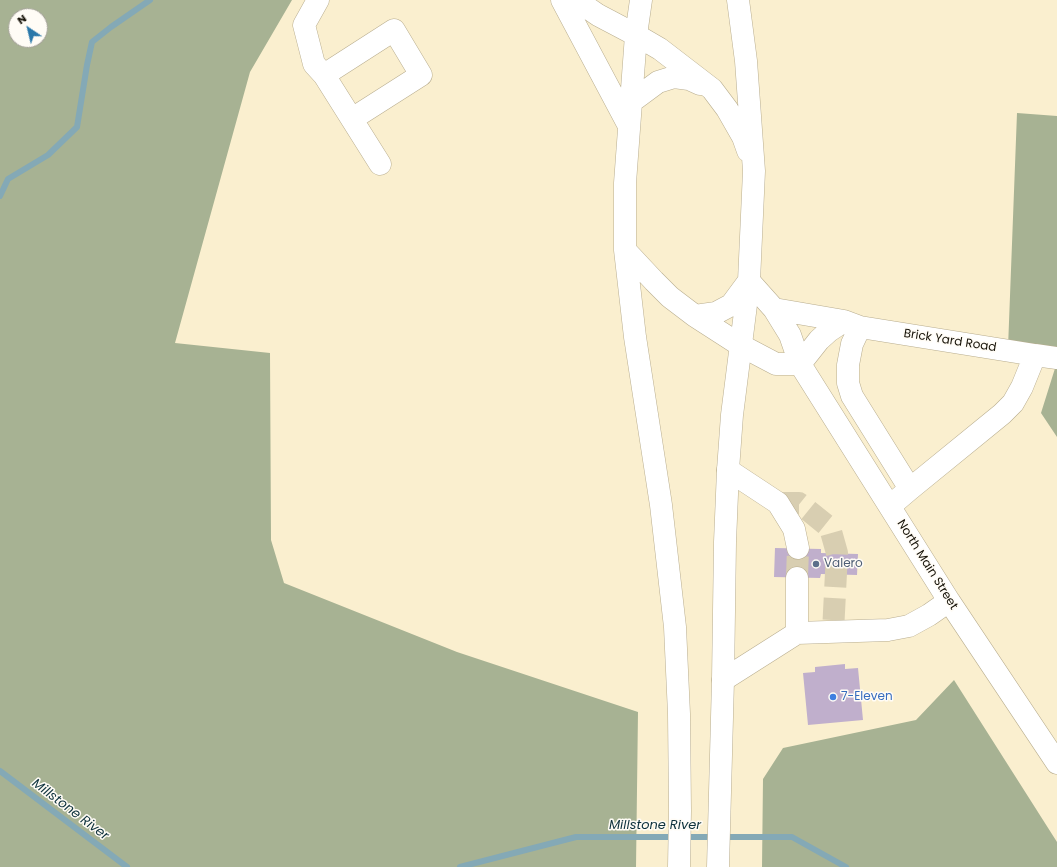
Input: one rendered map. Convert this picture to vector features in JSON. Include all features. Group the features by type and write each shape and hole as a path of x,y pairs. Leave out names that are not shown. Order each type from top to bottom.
{"main road":[{"path":"318,0 304,25 314,64 324,75 380,164"},
{"path":"641,0 636,35 625,183 626,250 635,337 661,505 675,627 679,714 679,864"},
{"path":"718,864 728,470 732,415 749,281 754,171 746,61 738,0"},
{"path":"579,1 598,15 660,49 712,90 727,110 743,137 754,171"},
{"path":"579,1 629,126"},
{"path":"324,75 394,30 421,75 352,119"},
{"path":"631,102 658,82 674,77 689,79 712,90"},
{"path":"626,250 654,282 670,297 695,316 740,345 776,364 800,364 819,340 829,331 852,324 852,344 848,365 848,383 852,396 910,489"},
{"path":"695,316 716,313 731,305 749,281"},
{"name":"North Main Street","path":"749,281 774,309 790,334 800,364 830,413 949,601 1057,762"},
{"name":"Brick Yard Road","path":"774,309 852,324 1057,358"},
{"path":"890,506 1002,414 1013,403 1022,387 1035,355"},
{"path":"830,413 852,396"},
{"path":"728,470 778,504 794,529 798,548"},
{"path":"797,578 797,633"},
{"path":"723,680 797,633 888,630 909,626 929,615 949,601"}],"green space":[{"path":"0,0 292,0 250,72 175,343 270,353 271,540 284,583 457,652 638,712 636,867 0,867"},
{"path":"1017,113 1057,116 1057,356 1008,348"},
{"path":"1057,362 1057,437 1041,413"},
{"path":"954,680 1057,842 1057,867 762,867 763,779 783,748 916,720"}],"building":[{"name":"Valero","path":"775,548 821,549 821,553 858,554 857,575 821,574 820,578 774,577"},
{"name":"7-Eleven","path":"845,664 845,669 858,668 863,720 808,725 803,673 815,672 815,667"}],"waterway":[{"path":"0,196 8,179 48,155 77,127 92,42 150,0"},
{"name":"Millstone River","path":"0,771 127,867"},
{"name":"Millstone River","path":"460,867 576,837 792,837 846,867"}],"tunnel":[{"path":"778,503 799,503 830,528 837,553 833,632"},
{"path":"797,578 798,548"}],"place":[{"name":"Valero","path":"816,564"},
{"name":"7-Eleven","path":"833,697"}]}
